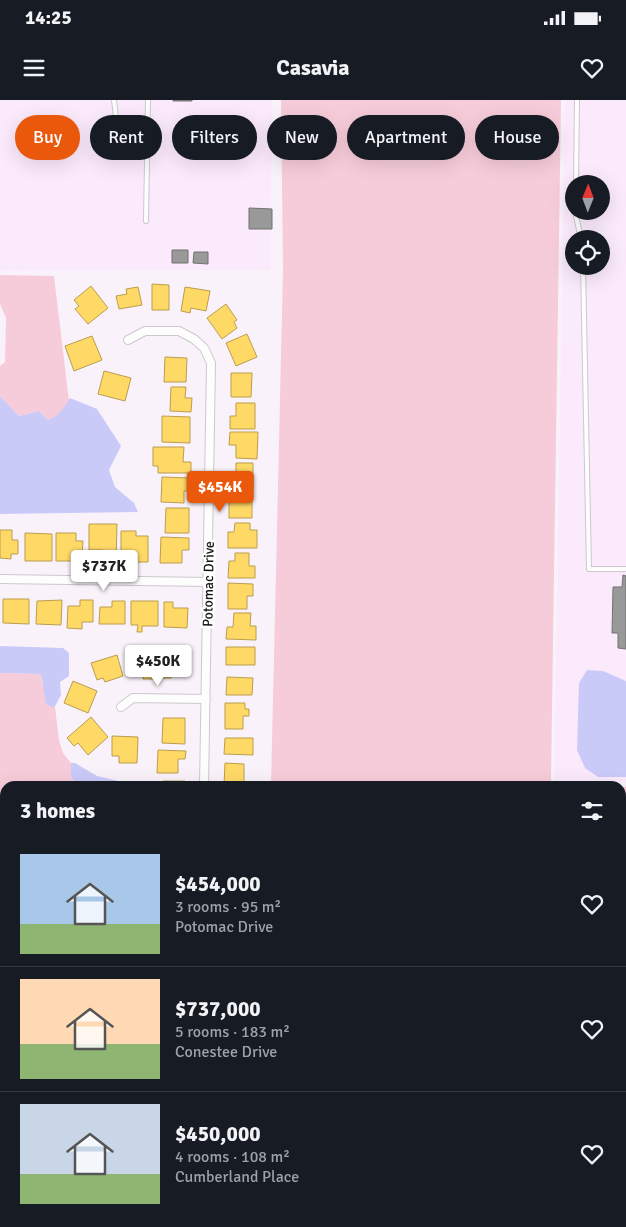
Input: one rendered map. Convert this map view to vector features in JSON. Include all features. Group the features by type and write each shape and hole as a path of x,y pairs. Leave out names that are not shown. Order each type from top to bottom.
{"street":[{"name":"Potomac Drive","path":"128,340 145,331 179,331 194,339 204,348 210,363 204,781"},
{"path":"0,580 208,582"},
{"path":"121,707 134,698 206,699"}],"lane":[{"path":"114,100 116,115"},
{"path":"146,220 148,100"},
{"path":"576,175 577,100"},
{"path":"583,275 589,569 626,569"}],"shaded area":[{"path":"0,100 272,100 272,115 267,115 267,160 271,160 270,270 0,271"},
{"path":"281,100 561,100 552,781 271,781 283,270 282,160 337,160 337,115 281,115"},
{"path":"565,100 626,100 626,781 554,780"},
{"path":"0,275 54,276 69,401 54,419 48,420 39,411 19,416 0,396 0,366 5,362 6,318 0,304"},
{"path":"0,673 41,674 42,683 55,707 59,740 63,753 71,763 71,775 74,781 0,781"}],"water":[{"path":"0,396 19,416 39,411 48,420 58,414 70,398 97,409 121,446 109,470 115,487 134,503 138,512 0,514"},
{"path":"0,646 63,648 69,653 69,676 60,682 61,695 54,708 46,704 41,674 0,673"},
{"path":"587,670 603,671 626,681 626,777 598,777 585,768 577,750 579,683"},
{"path":"71,763 75,763 97,776 118,781 74,781 71,775"}],"building: Homes":[{"path":"152,284 169,285 169,310 152,310"},
{"path":"91,286 108,308 88,324 75,309 79,306 74,300"},
{"path":"138,287 142,305 119,309 116,296 127,294 126,289"},
{"path":"185,287 210,291 206,311 191,308 190,313 181,311"},
{"path":"226,304 237,320 234,322 237,328 222,339 207,318"},
{"path":"247,334 257,357 236,366 226,343"},
{"path":"92,336 102,360 74,371 65,346"},
{"path":"165,357 187,358 186,382 164,382"},
{"path":"104,371 131,378 125,401 98,394"},
{"path":"231,373 252,373 251,397 231,397"},
{"path":"171,387 186,387 185,398 192,398 191,412 170,411"},
{"path":"236,403 255,403 255,429 230,429 230,416 236,416"},
{"path":"162,416 190,417 190,443 162,442"},
{"path":"230,432 258,432 257,459 236,458 236,445 229,445"},
{"path":"153,447 184,447 183,462 191,462 191,473 158,473 158,466 153,466"},
{"path":"236,463 253,463 253,488 229,488 229,475 236,475"},
{"path":"162,477 190,478 190,491 184,491 184,503 161,502"},
{"path":"229,493 252,493 252,518 229,518"},
{"path":"166,508 189,508 189,533 165,533"},
{"path":"235,523 250,523 250,530 257,530 257,548 228,548 228,532 234,532"},
{"path":"89,524 117,524 116,562 102,562 103,550 89,550"},
{"path":"0,530 12,530 12,540 18,540 18,554 11,554 11,559 0,558"},
{"path":"121,531 136,531 136,536 148,536 148,562 134,562 134,557 121,557"},
{"path":"25,533 52,534 52,561 25,561"},
{"path":"56,533 76,533 76,541 83,541 82,556 75,556 75,561 56,561"},
{"path":"161,537 189,538 189,550 182,550 182,563 160,563"},
{"path":"235,553 249,553 249,566 255,566 255,578 228,578 229,561 235,561"},
{"path":"228,583 253,584 253,596 247,596 247,609 228,609"},
{"path":"3,599 29,599 29,624 3,623"},
{"path":"62,600 61,625 36,624 37,601"},
{"path":"80,600 93,600 93,622 82,622 82,629 67,628 68,606 80,606"},
{"path":"112,601 125,601 125,624 99,624 100,607 112,607"},
{"path":"131,601 158,601 158,626 142,626 142,632 137,632 138,625 131,625"},
{"path":"164,602 173,602 173,608 188,608 187,628 164,627"},
{"path":"234,613 251,613 250,626 256,626 256,640 226,639 227,627 233,627"},
{"path":"226,647 255,647 255,665 226,665"},
{"path":"131,653 156,654 156,679 143,679 143,672 131,672"},
{"path":"162,653 187,653 187,672 171,672 171,678 161,678"},
{"path":"117,655 123,676 105,682 103,678 97,680 91,663"},
{"path":"227,677 253,678 252,695 226,695"},
{"path":"73,681 97,691 88,713 64,703"},
{"path":"225,703 245,703 245,709 249,709 249,716 243,716 243,729 225,729"},
{"path":"91,717 108,737 88,755 78,743 74,746 67,738"},
{"path":"163,718 185,718 185,744 162,743"},
{"path":"112,736 138,737 137,763 119,763 119,756 112,756"},
{"path":"225,738 253,738 253,755 224,754"},
{"path":"158,750 186,751 185,759 178,759 178,773 157,773"},
{"path":"225,763 244,764 244,781 224,781"}],"building: Industry":[{"path":"192,100 192,101 173,101"},
{"path":"249,208 272,209 272,229 249,229"},
{"path":"172,250 188,250 188,263 172,263"},
{"path":"194,252 208,252 208,264 193,263"},
{"path":"623,575 626,576 626,649 618,648 618,633 612,633 613,587 622,587"}]}
